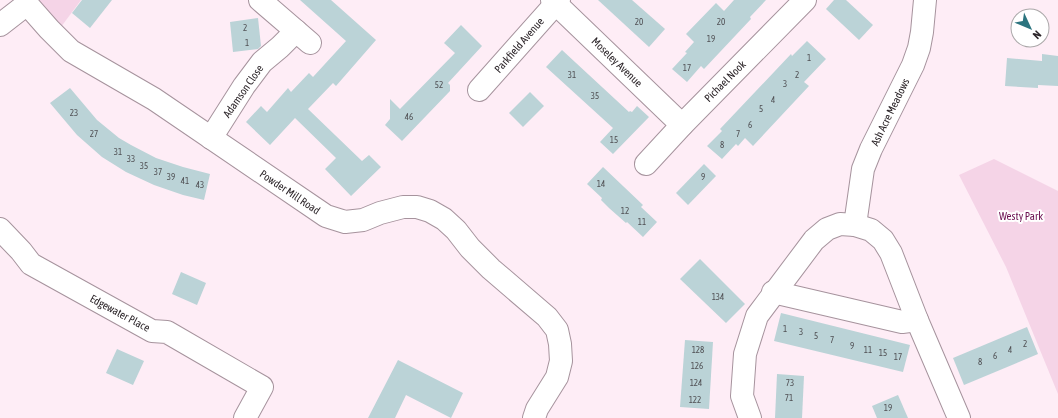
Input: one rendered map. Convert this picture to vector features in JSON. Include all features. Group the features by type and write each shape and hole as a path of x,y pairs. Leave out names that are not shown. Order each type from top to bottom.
{"street":[{"name":"Pichael Nook","path":"646,164 682,125 805,0"},
{"name":"Ash Acre Meadows","path":"855,225 863,169 913,65 919,48 922,32 925,0"},
{"name":"Moseley Avenue","path":"556,1 682,125"},
{"name":"Parkfield Avenue","path":"480,90 556,1"},
{"name":"Powder Mill Road","path":"0,25 26,2 49,29 71,51 154,99 326,216 346,222 363,220 380,213 403,207 417,207 430,211 444,219 456,230 470,248 491,270 547,317 557,330 561,361 557,377 537,409 534,418"},
{"name":"Adamson Close","path":"211,138 244,86 262,62 280,47 303,37 263,2"},
{"path":"750,418 742,396 745,354 757,316 814,240 827,229 840,224 855,225 871,230 883,240 891,253 917,320 960,418"},
{"name":"Edgewater Place","path":"0,229 31,264 152,331 167,332 262,386 245,418"},
{"path":"774,292 902,322 917,320"}],"green space":[{"path":"26,0 81,0 55,35"},
{"name":"Westy Park","path":"994,159 1058,191 1058,394 1006,267 959,175"}],"building":[{"path":"82,0 112,0 90,28 72,13"},
{"path":"300,0 331,0 376,40 336,86 333,83 308,109 362,161 369,155 381,167 351,196 325,169 336,158 295,118 270,145 246,122 261,106 267,112 288,88 291,92 309,73 313,77 346,41"},
{"path":"598,0 632,0 665,29 649,47"},
{"path":"734,0 766,0 750,17 751,19 704,69 701,66 687,82 672,69 687,53 685,52 694,42 686,34 716,3 724,11"},
{"path":"834,0 846,0 873,25 859,40 826,9"},
{"path":"258,18 261,46 258,49 233,52 230,22"},
{"path":"461,25 482,46 448,83 450,85 450,91 402,141 385,125 390,119 390,99 400,109 455,53 444,43"},
{"path":"807,41 826,59 804,82 809,86 753,146 745,138 738,146 736,144 722,159 707,146 722,131 720,129 791,54 792,56"},
{"path":"562,50 629,112 632,112 637,106 649,117 613,154 600,142 613,128 546,67"},
{"path":"1042,54 1058,56 1058,86 1038,85 1038,88 1005,86 1007,58 1042,61"},
{"path":"70,88 97,120 119,138 156,158 210,174 204,200 183,195 154,185 126,172 102,157 77,135 50,103"},
{"path":"530,92 544,106 523,127 509,113"},
{"path":"704,164 716,176 688,205 676,193"},
{"path":"603,167 643,205 641,207 657,222 643,237 609,208 601,200 602,198 587,184"},
{"path":"700,259 745,304 726,323 680,279"},
{"path":"181,272 206,283 197,305 172,294"},
{"path":"781,313 910,345 903,372 774,341"},
{"path":"1027,327 1038,354 964,385 953,358"},
{"path":"685,340 713,342 709,409 680,407"},
{"path":"117,349 144,361 133,385 106,373"},
{"path":"398,360 463,393 451,418 406,395 395,418 368,418"},
{"path":"777,374 804,376 802,418 775,418"},
{"path":"898,395 908,418 877,418 872,406"}]}
